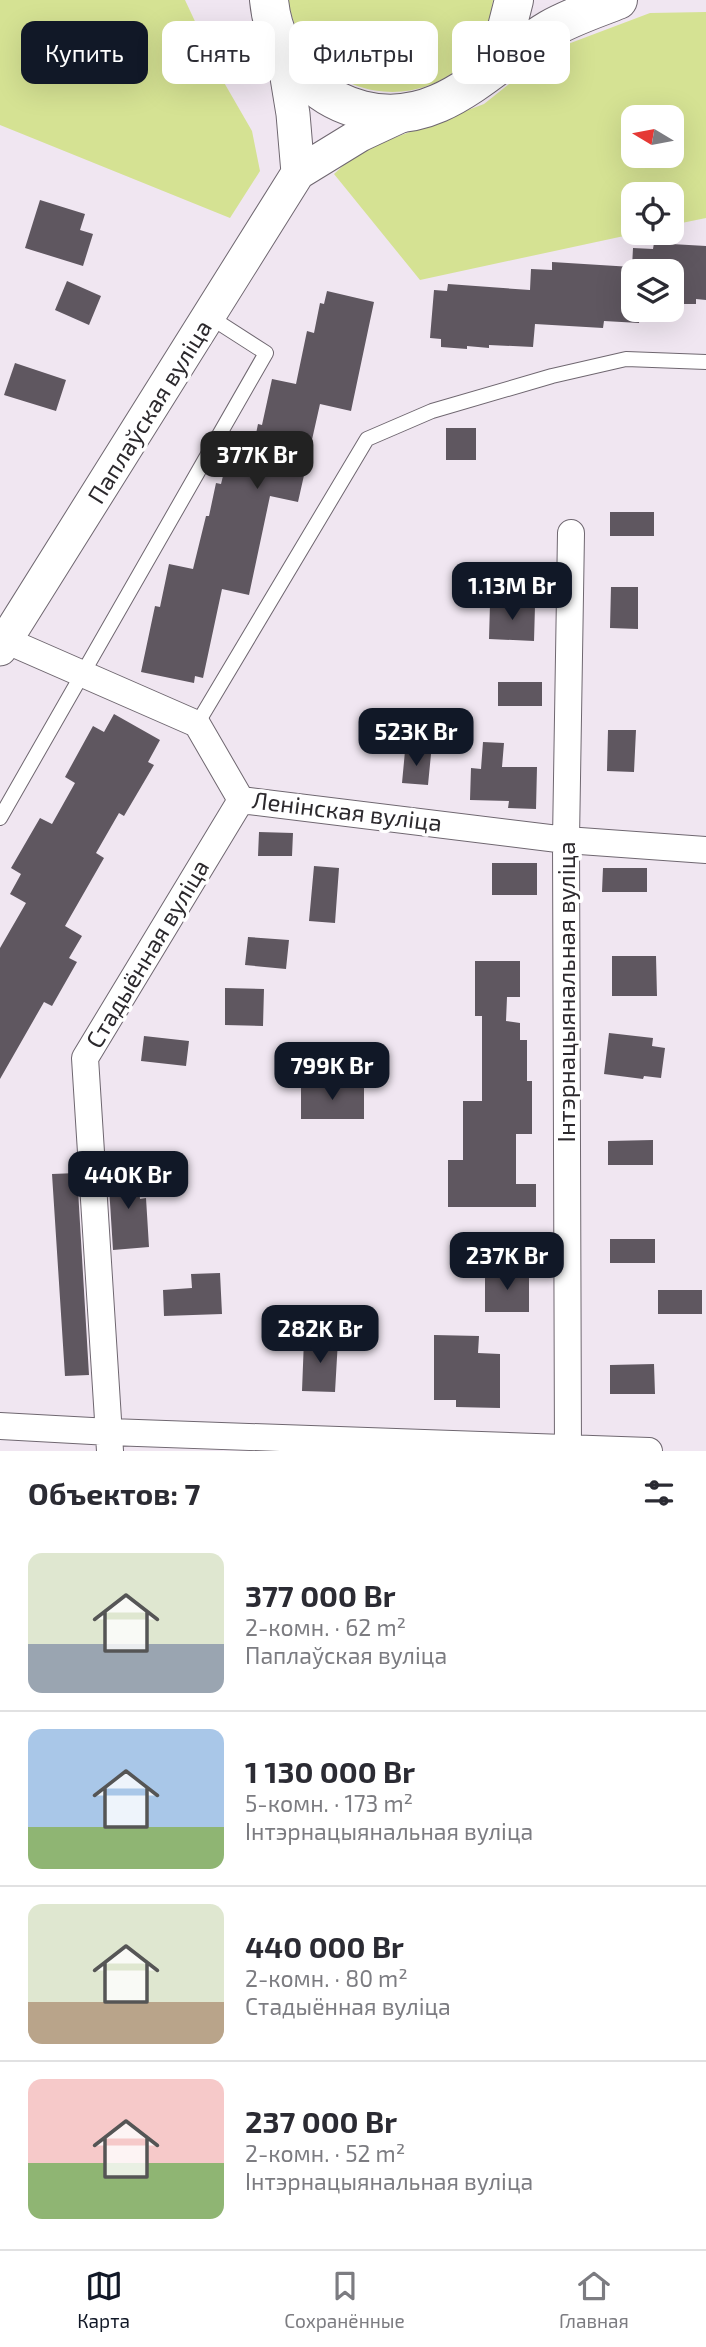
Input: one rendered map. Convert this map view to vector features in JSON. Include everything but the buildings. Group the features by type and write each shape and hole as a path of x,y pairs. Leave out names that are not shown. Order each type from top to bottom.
{"main road":[{"path":"509,21 514,0"},
{"path":"569,21 618,0"},
{"path":"269,1 282,47 299,72 321,92 347,106 375,113 405,114 456,96 471,84"}],"street":[{"path":"282,47 293,114 298,173"},
{"name":"Паплаўская вуліца","path":"2,644 210,317 298,173 360,135 405,114"},
{"name":"Інтэрнацыянальная вуліца","path":"568,1450 566,840 572,533"},
{"path":"2,644 83,674 197,724"},
{"name":"Ленінская вуліца","path":"197,724 241,800 566,840 706,850"},
{"name":"Стадыённая вуліца","path":"110,1442 85,1058 241,800"},
{"path":"0,1426 110,1442 649,1451"}],"lane":[{"path":"0,818 266,353 210,317"},
{"path":"197,724 367,439 432,411 552,376 626,359 706,362"}],"green space":[{"path":"0,0 185,0 195,21 162,21 162,84 225,84 252,131 260,171 230,218 0,125"},
{"path":"288,0 493,0 487,21 452,21 452,72 438,80 438,21 296,21"},
{"path":"706,12 706,218 684,223 684,182 621,182 621,237 420,280 334,174 359,151 484,104 509,84 570,84 570,43 650,13"},
{"path":"355,84 431,84 394,92"}]}
